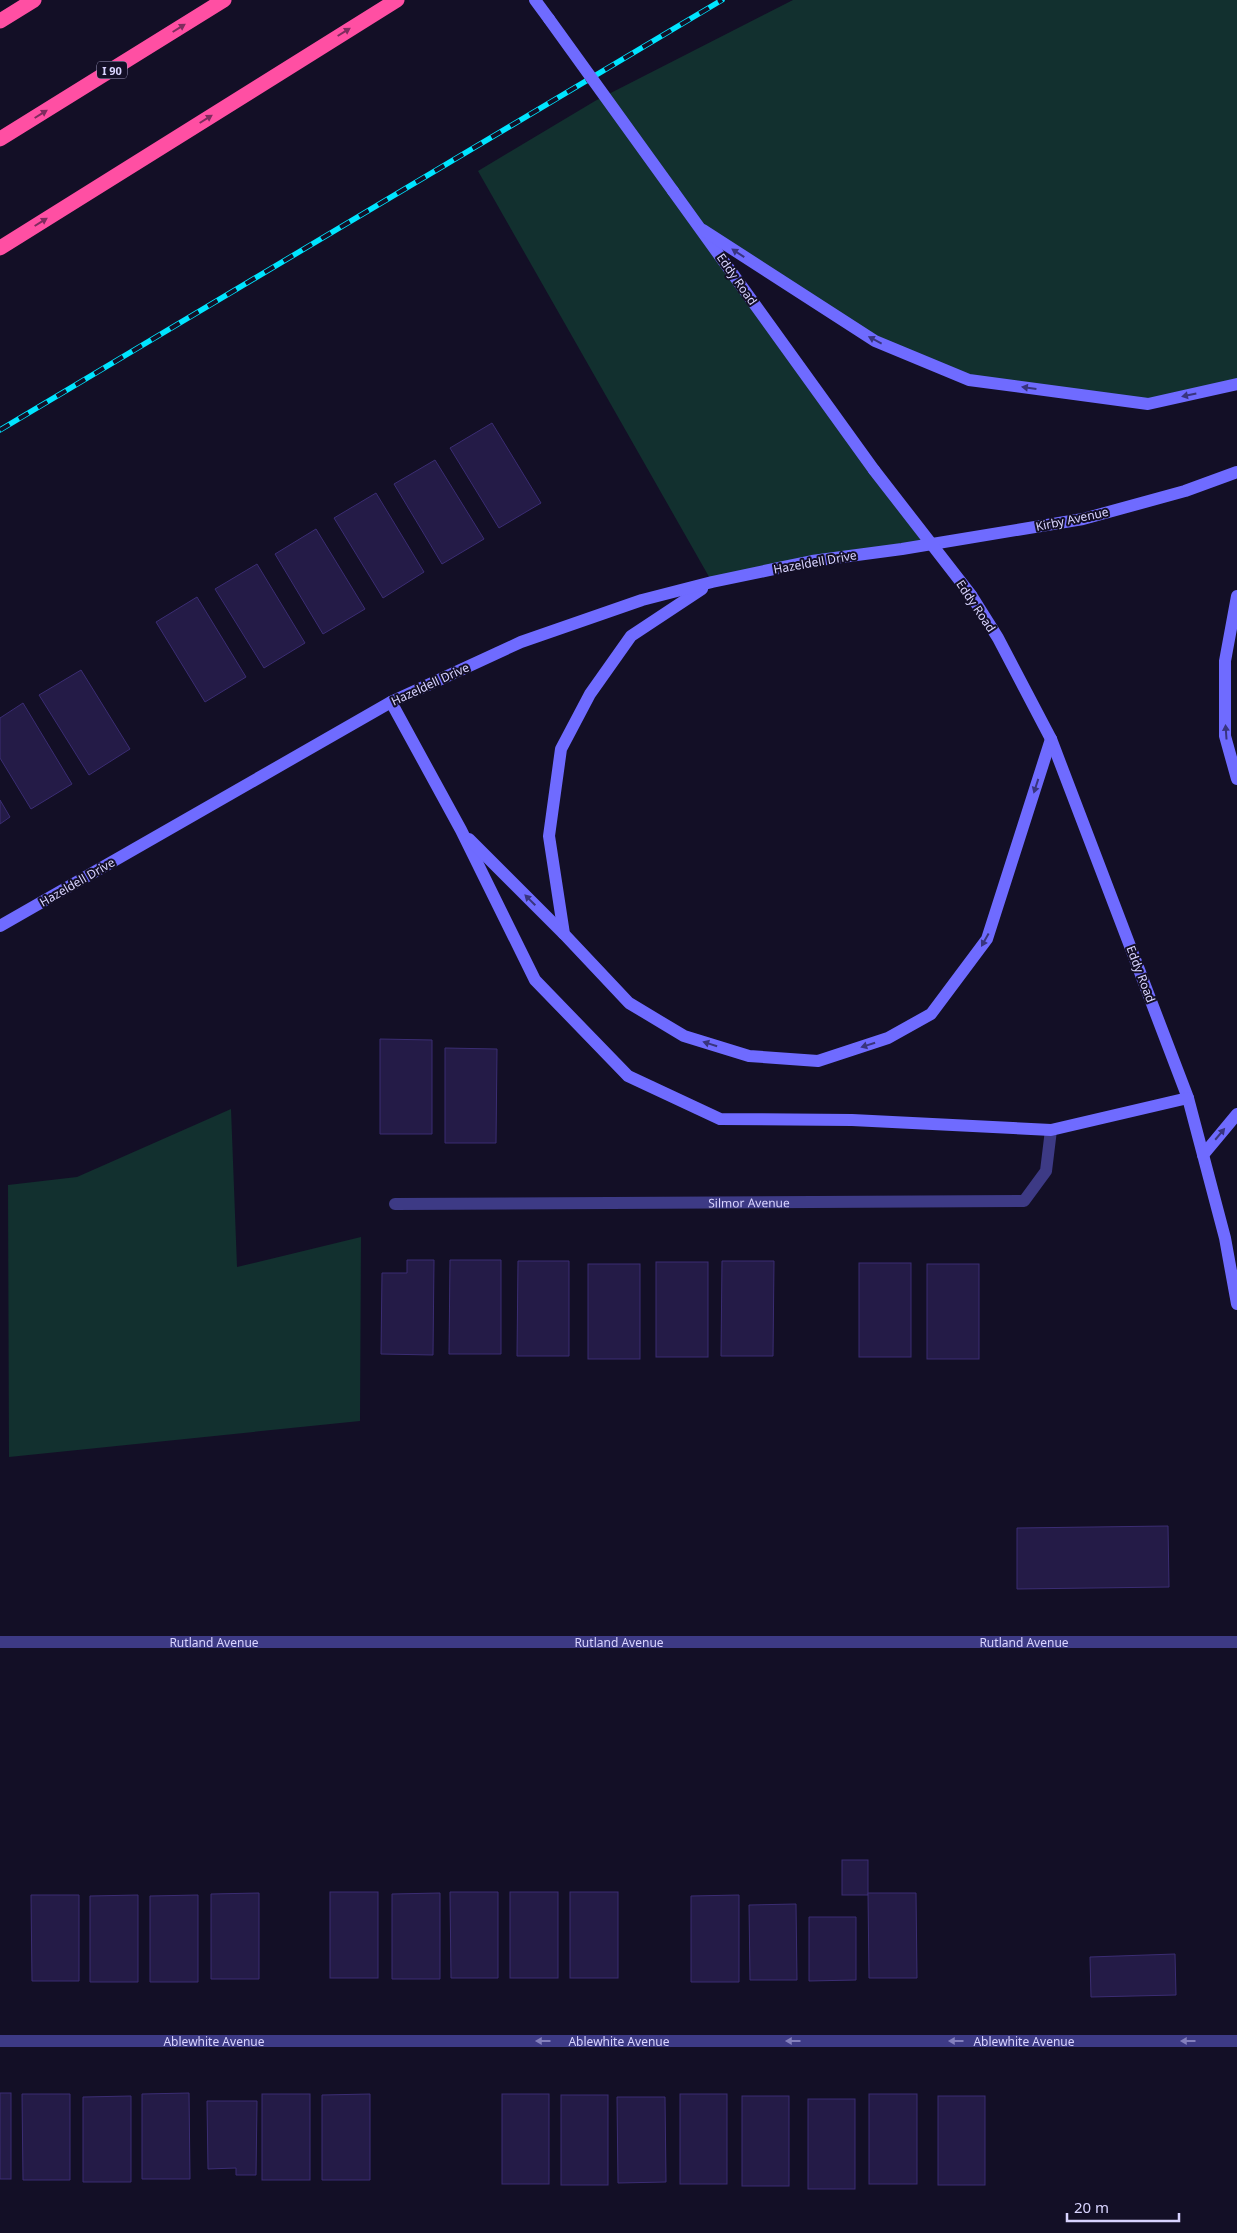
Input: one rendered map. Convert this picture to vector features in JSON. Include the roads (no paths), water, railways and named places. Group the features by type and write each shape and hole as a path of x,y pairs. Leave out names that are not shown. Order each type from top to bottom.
{"highway":[{"path":"0,22 34,0"},
{"name":"I 90","path":"0,140 224,0"},
{"path":"0,248 397,0"}],"street":[{"name":"Eddy Road","path":"536,0 874,470 971,595 998,638 1051,740 1188,1098 1225,1238 1237,1304"},
{"path":"703,230 875,341 969,380 1148,404 1237,384"},
{"name":"Kirby Avenue","path":"902,549 1082,519 1185,491 1237,472"},
{"name":"Hazeldell Drive","path":"0,926 391,702 521,642 642,600 712,582 812,560 902,549"},
{"path":"564,934 549,836 561,749 590,694 631,636 712,582"},
{"path":"1237,596 1225,661 1225,736 1237,779"},
{"path":"391,702 460,830 535,980 628,1076 720,1119 852,1120 1051,1130 1188,1098"},
{"path":"460,830 564,934 629,1003 684,1036 749,1056 818,1061 888,1038 931,1014 987,939 1051,740"},
{"path":"1203,1155 1237,1114"},
{"name":"Silmor Avenue","path":"395,1204 1024,1201 1046,1171 1051,1130"},
{"name":"Rutland Avenue","path":"0,1642 1237,1642"},
{"name":"Ablewhite Avenue","path":"0,2041 1237,2041"}],"railway":[{"path":"0,430 722,0"}]}
